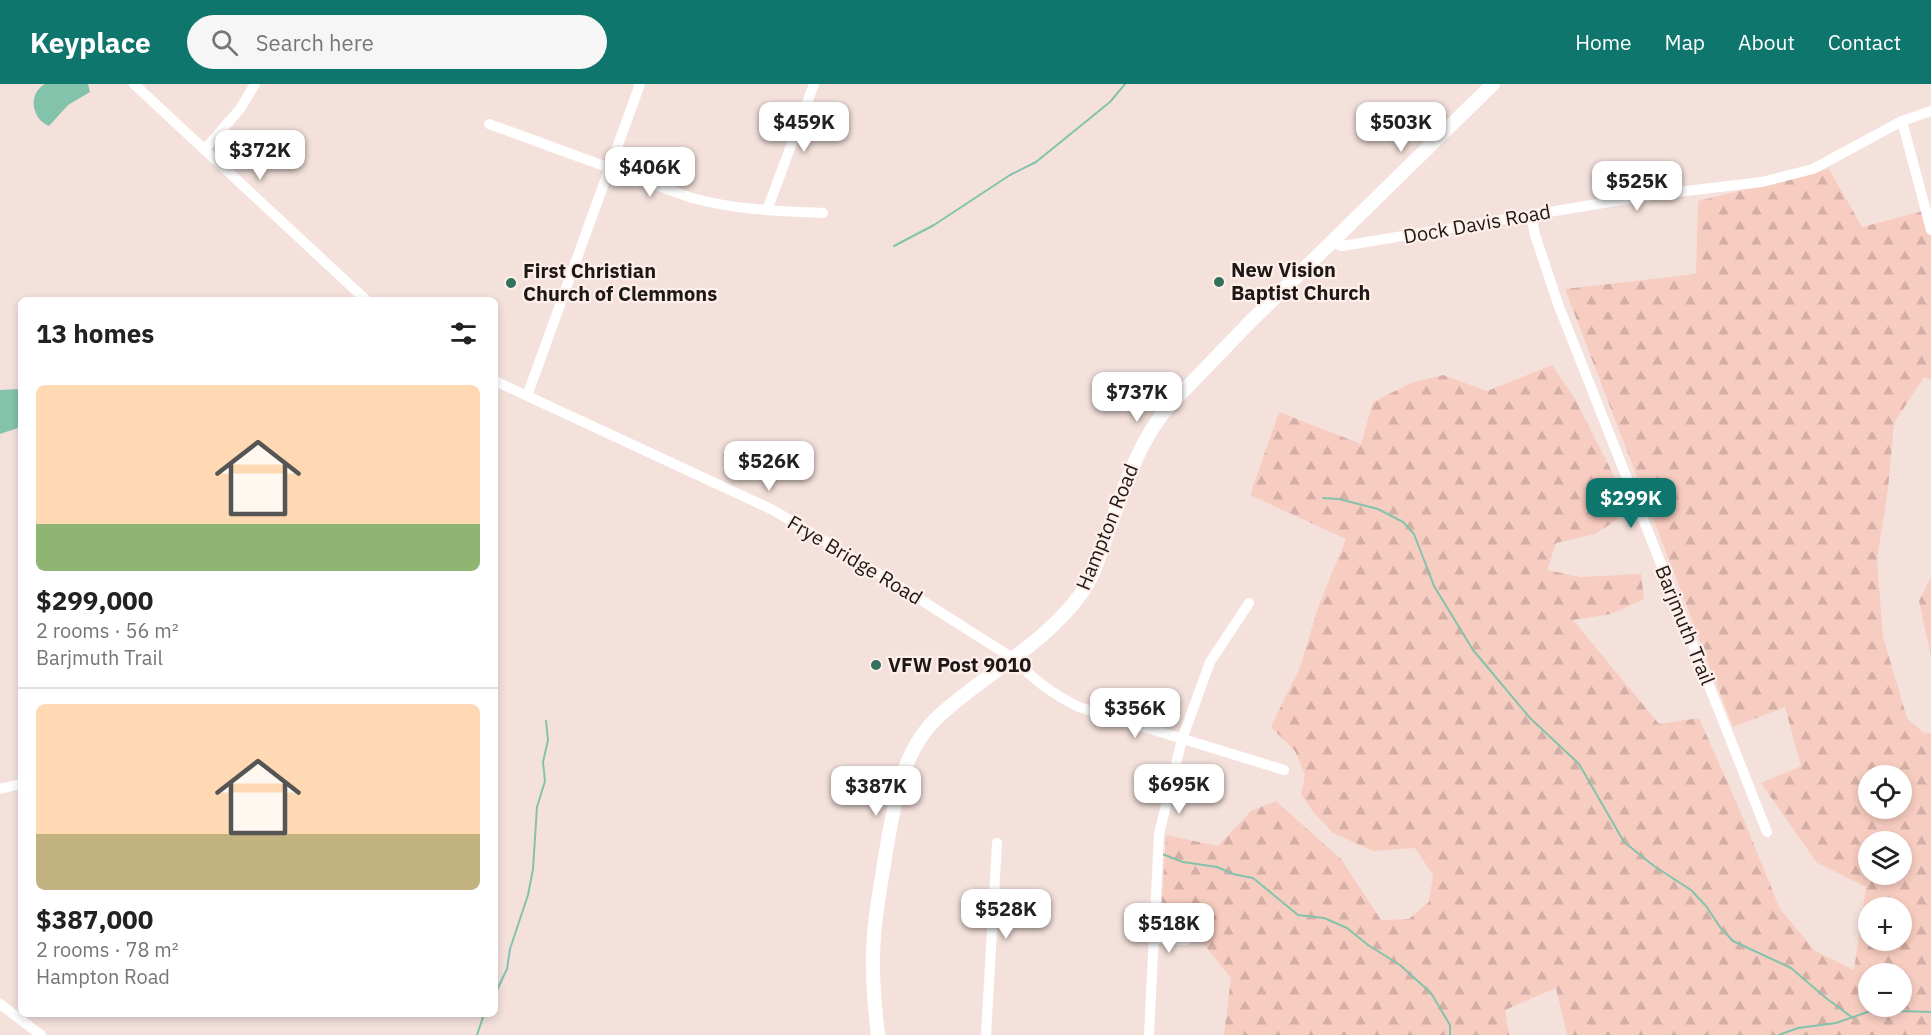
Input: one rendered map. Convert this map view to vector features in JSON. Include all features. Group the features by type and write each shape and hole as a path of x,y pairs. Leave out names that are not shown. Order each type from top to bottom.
{"main road":[{"name":"Hampton Road","path":"878,1035 873,983 874,933 891,823 905,766 918,741 939,715 1014,659 1071,608 1095,568 1133,463 1157,420 1194,379 1493,84"}],"street":[{"path":"134,84 363,297"},
{"path":"205,149 240,109 255,84"},
{"path":"527,396 640,84"},
{"path":"766,210 814,84"},
{"name":"Dock Davis Road","path":"1332,242 1342,246 1652,195 1762,182 1813,170 1902,121 1931,111"},
{"path":"1902,121 1931,230"},
{"path":"489,124 692,198 739,209 823,213"},
{"name":"Barjmuth Trail","path":"1531,214 1535,235 1558,304 1767,832"},
{"name":"Frye Bridge Road","path":"498,382 773,510 872,569 1014,659 1051,693 1079,706 1284,770"},
{"path":"1149,1035 1152,939 1160,834 1182,739 1210,662 1249,603"},
{"path":"0,789 18,785"},
{"path":"986,1035 997,843"},
{"path":"1152,939 1186,940"},
{"path":"0,1004 40,1035"}],"green space":[{"path":"1829,169 1862,227 1931,209 1931,380 1924,377 1894,423 1888,489 1877,560 1883,637 1907,718 1924,733 1931,733 1931,1035 1567,1035 1556,988 1505,1010 1509,1035 1224,1035 1231,978 1188,925 1161,917 1166,835 1218,846 1251,811 1276,801 1341,859 1381,920 1409,919 1429,902 1433,875 1415,848 1373,851 1333,833 1313,812 1301,794 1305,775 1295,751 1271,727 1300,667 1319,605 1346,539 1250,495 1279,412 1361,444 1373,402 1411,383 1443,375 1487,391 1552,365 1575,399 1614,476 1618,519 1595,534 1556,543 1547,570 1580,577 1641,574 1644,599 1611,614 1573,620 1659,724 1699,718 1780,909 1815,951 1854,970 1858,942 1858,951 1912,951 1912,897 1865,897 1866,887 1862,885 1912,885 1912,831 1858,831 1858,883 1817,863 1761,783 1801,766 1785,707 1733,727 1565,289 1696,274 1698,201"},
{"path":"1931,577 1931,657 1919,601"}],"shaded area":[{"path":"45,84 88,84 90,92 68,105 49,126 39,118 34,106 39,88"},
{"path":"18,389 18,428 0,434 0,390"}],"waterway":[{"path":"894,246 934,225 1010,175 1036,162 1110,102 1125,84"},
{"path":"1323,498 1339,499 1378,509 1403,522 1414,534 1434,586 1473,650 1530,718 1579,764 1624,842 1654,866 1691,890 1733,941 1791,968 1853,1018"},
{"path":"498,988 507,969 510,949 528,895 533,869 537,807 545,781 543,762 548,740 546,721"},
{"path":"1162,854 1183,862 1217,867 1233,874 1253,878 1298,915 1324,918 1347,928 1368,945 1400,965 1431,993 1450,1025 1450,1035"},
{"path":"1779,1035 1798,1028 1836,1023 1882,1007 1899,1011 1931,1012"},
{"path":"477,1035 483,1017"}],"place":[{"name":"New Vision Baptist Church","path":"1219,282"},
{"name":"First Christian Church of Clemmons","path":"511,283"},
{"name":"VFW Post 9010","path":"876,665"}]}
